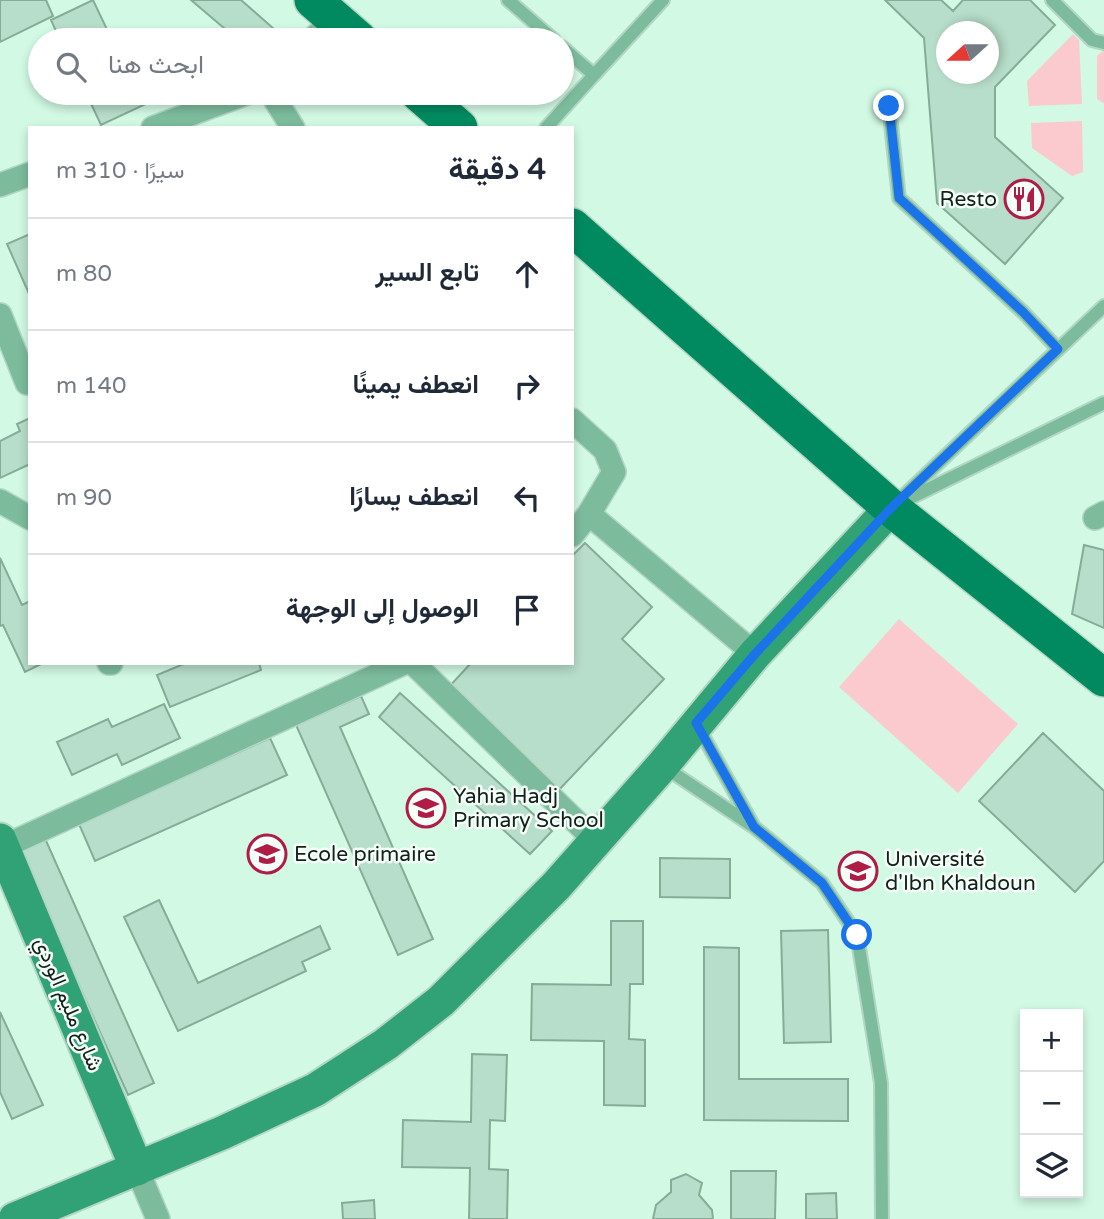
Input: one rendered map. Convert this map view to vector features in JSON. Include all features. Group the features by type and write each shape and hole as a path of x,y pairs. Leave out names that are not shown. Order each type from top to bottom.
{"main road":[{"path":"433,105 457,126"},
{"path":"574,229 891,508 1104,678"},
{"path":"15,1219 222,1133 315,1090 386,1044 441,1001 556,886 662,766 755,654 891,508"},
{"name":"شارع مليم الوردي","path":"1,844 136,1169"}],"street":[{"path":"158,126 215,105"},
{"path":"279,105 292,126"},
{"path":"0,186 28,175"},
{"path":"0,314 27,383"},
{"path":"574,422 605,450 614,472 589,514 574,533"},
{"path":"0,500 28,517"},
{"path":"589,514 755,654"},
{"path":"1,844 400,665"},
{"path":"415,665 596,841"},
{"path":"136,1169 158,1219"}],"lane":[{"path":"508,0 540,28"},
{"path":"574,97 663,0"},
{"path":"1052,0 1092,40 1104,43"},
{"path":"574,58 594,75"},
{"path":"548,126 567,105"},
{"path":"889,106 899,198 1023,312 1058,349"},
{"path":"891,508 1104,306"},
{"path":"891,508 1104,403"},
{"path":"696,723 754,827"},
{"path":"662,766 754,827 822,883 857,935 881,1083 882,1219"}],"shaded area":[{"path":"1073,34 1079,40 1082,104 1029,106 1027,81"},
{"path":"1104,50 1103,103 1097,99 1097,56"},
{"path":"1082,121 1083,172 1072,176 1032,148 1031,123"},
{"path":"899,619 1018,724 958,793 839,687"}],"building":[{"path":"0,0 46,0 53,16 0,42"},
{"path":"93,0 106,28 55,28 51,20"},
{"path":"191,0 241,0 273,28 224,28"},
{"path":"885,0 941,0 953,11 963,0 1030,0 1055,25 999,83 999,21 936,21 936,84 998,84 995,87 995,137 1063,198 1005,264 937,203 924,38"},
{"path":"92,105 144,105 101,125"},
{"path":"28,235 28,291 7,244"},
{"path":"28,419 28,465 0,478 0,441 20,431 17,424"},
{"path":"585,543 652,607 622,639 664,679 556,793 447,689 469,665 574,665 574,554"},
{"path":"1084,545 1104,550 1104,628 1072,614"},
{"path":"0,558 22,605 28,602 28,665 39,665 25,672 3,625 0,626"},
{"path":"181,665 260,665 261,670 170,707 157,675"},
{"path":"400,693 552,831 530,854 379,717"},
{"path":"361,696 369,714 340,727 433,939 398,955 296,725"},
{"path":"164,704 180,738 122,765 117,754 72,775 57,742 108,719 112,727"},
{"path":"1043,733 1104,791 1104,861 1075,892 979,801"},
{"path":"270,738 287,775 95,861 79,824"},
{"path":"43,834 154,1083 128,1095 17,846"},
{"path":"660,858 730,859 730,898 660,897"},
{"path":"159,900 198,983 320,926 330,949 302,962 306,971 178,1031 124,917"},
{"path":"611,921 643,921 643,984 630,984 629,1039 645,1040 645,1106 604,1105 604,1041 531,1040 532,984 611,985"},
{"path":"828,930 831,1042 784,1043 781,931"},
{"path":"704,947 739,948 739,1079 848,1079 848,1121 704,1120"},
{"path":"0,1012 43,1105 12,1119 0,1092"},
{"path":"472,1054 507,1055 505,1121 490,1120 489,1169 508,1170 507,1219 469,1219 470,1168 402,1167 403,1120 471,1122"},
{"path":"731,1171 776,1171 775,1219 731,1219"},
{"path":"686,1174 702,1183 699,1195 712,1210 713,1219 653,1219 656,1205 671,1192 671,1180"},
{"path":"836,1193 837,1219 806,1219 806,1194"},
{"path":"374,1200 375,1219 343,1219 342,1203"}],"place":[{"name":"Resto","path":"1024,199"},
{"name":"Yahia Hadj Primary School","path":"426,808"},
{"name":"Ecole primaire","path":"267,854"},
{"name":"Université d'Ibn Khaldoun","path":"858,871"}],"route":[{"path":"857,935 822,883 754,827 696,723 755,654 891,508 1058,349 1023,312 899,198 889,106"}]}
